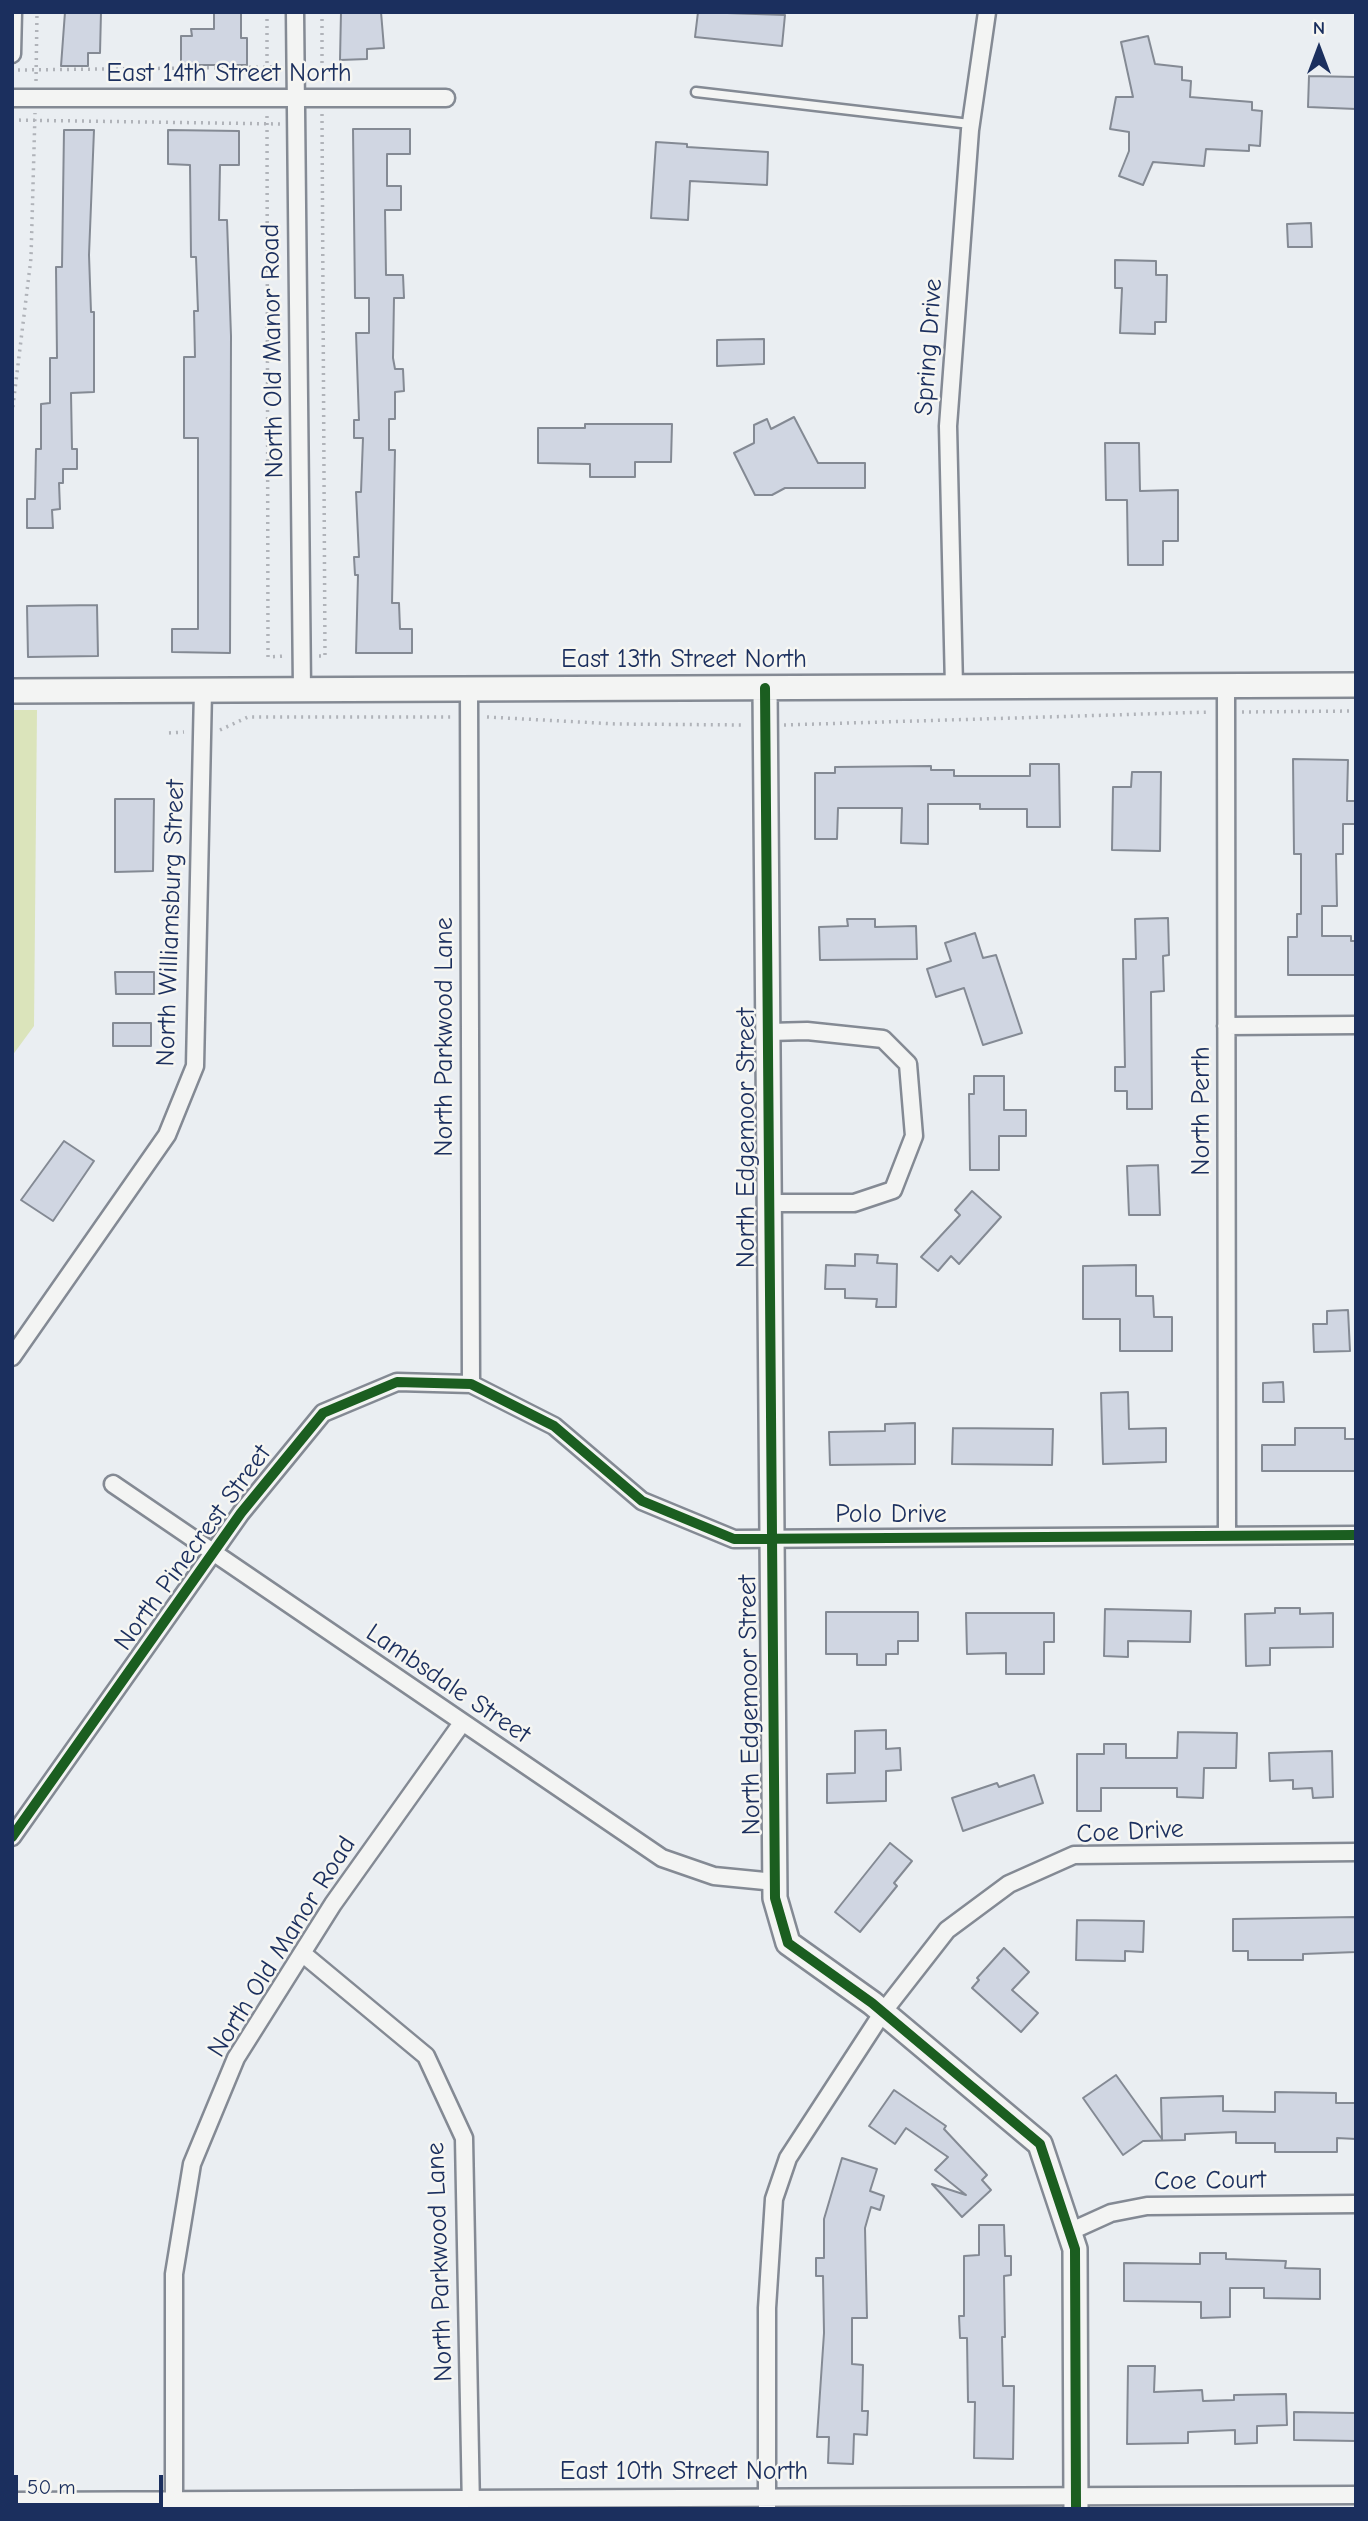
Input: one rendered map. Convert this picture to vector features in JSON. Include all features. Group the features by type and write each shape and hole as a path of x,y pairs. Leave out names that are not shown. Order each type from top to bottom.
{"street":[{"path":"12,54 13,12"},
{"name":"North Old Manor Road","path":"295,12 302,689"},
{"name":"Spring Drive","path":"954,687 948,426 970,124 987,12"},
{"name":"East 14th Street North","path":"12,98 446,98"},
{"name":"East 13th Street North","path":"12,691 1356,685"},
{"name":"North Perth","path":"1226,686 1227,1536"},
{"name":"North Edgemoor Street","path":"765,688 775,1898 788,1943 883,2012 1040,2144 1075,2249 1076,2502"},
{"name":"North Parkwood Lane","path":"468,689 471,1384"},
{"name":"North Williamsburg Street","path":"12,1357 167,1135 195,1066 203,690"},
{"path":"1226,1026 1356,1025"},
{"path":"769,1032 807,1031 883,1039 908,1064 914,1136 893,1190 854,1203 770,1203"},
{"name":"North Pinecrest Street","path":"12,1837 241,1513 323,1413 397,1382 471,1384"},
{"name":"Polo Drive","path":"471,1384 554,1426 642,1501 734,1539 1356,1535"},
{"name":"Lambsdale Street","path":"113,1484 662,1858 714,1876 775,1882"},
{"name":"North Old Manor Road","path":"174,2504 174,2274 192,2164 236,2058 333,1904 462,1723"},
{"name":"Coe Drive","path":"767,2502 767,2308 774,2199 788,2158 883,2012 947,1930 1009,1884 1074,1855 1356,1852"},
{"name":"North Parkwood Lane","path":"302,1953 426,2056 464,2138 471,2503"},
{"name":"Coe Court","path":"1069,2232 1111,2213 1147,2206 1356,2204"},
{"name":"East 10th Street North","path":"12,2501 174,2504 1076,2502 1356,2495"}],"lane":[{"path":"696,92 970,124"}],"path":[{"path":"12,414 31,258 37,12"},
{"path":"12,120 267,124 267,12"},
{"path":"322,12 322,125"},
{"path":"12,71 322,67"}],"green space":[{"path":"12,710 37,710 34,1026 12,1056"}],"building":[{"path":"65,12 101,12 100,53 88,53 88,66 61,66"},
{"path":"214,12 241,12 241,38 247,38 247,65 181,65 181,36 192,36 191,29 214,29"},
{"path":"341,12 381,12 384,48 367,49 367,59 340,60"},
{"path":"698,12 785,15 782,46 695,37"},
{"path":"1148,36 1155,64 1182,67 1182,80 1191,81 1190,97 1252,102 1252,110 1262,111 1260,146 1249,145 1249,151 1206,149 1204,166 1153,162 1143,185 1119,176 1129,151 1129,132 1110,129 1116,97 1133,97 1121,42"},
{"path":"1309,76 1356,77 1356,109 1308,107"},
{"path":"353,129 410,129 410,154 387,154 387,186 401,186 401,210 385,210 386,275 403,275 404,298 394,298 393,358 395,369 403,369 404,391 395,392 395,419 389,419 389,450 395,450 392,603 399,603 400,629 412,629 412,653 356,653 358,575 355,575 354,557 359,557 356,492 361,492 363,438 354,438 354,420 359,420 356,333 369,333 369,298 355,298"},
{"path":"64,130 94,130 89,255 91,312 94,312 94,392 71,393 72,449 77,449 77,469 63,469 63,483 59,483 60,509 52,510 53,528 27,528 27,499 35,499 36,449 41,449 41,404 50,403 50,358 57,358 56,267 62,267"},
{"path":"168,130 239,131 239,165 220,165 219,220 227,220 231,336 230,653 172,652 172,629 198,629 198,438 184,438 184,357 195,357 194,311 198,311 196,257 191,257 190,165 168,164"},
{"path":"656,142 687,144 687,147 768,152 767,185 690,181 688,220 651,218"},
{"path":"1311,223 1312,247 1288,247 1287,224"},
{"path":"1115,260 1156,261 1156,275 1167,275 1166,322 1155,322 1155,334 1120,333 1122,288 1115,288"},
{"path":"764,339 764,364 717,366 717,340"},
{"path":"794,417 818,463 865,463 865,488 785,488 772,495 755,495 734,453 754,443 754,425 767,419 771,429"},
{"path":"585,424 672,424 671,462 635,462 635,477 590,477 590,464 538,463 538,428 585,428"},
{"path":"1105,443 1139,443 1140,491 1178,490 1178,541 1163,541 1163,565 1128,565 1127,500 1106,500"},
{"path":"97,605 98,656 28,657 27,606"},
{"path":"1293,759 1348,760 1347,801 1356,801 1355,824 1343,824 1343,854 1336,854 1337,906 1322,906 1322,936 1351,936 1351,941 1356,941 1356,975 1288,975 1288,937 1297,937 1297,914 1301,914 1301,854 1294,854"},
{"path":"1030,764 1059,764 1060,827 1027,827 1027,809 980,809 980,804 928,804 928,844 901,843 902,808 838,808 837,839 815,839 815,773 835,773 835,767 931,766 931,770 954,770 954,776 1030,776"},
{"path":"1132,772 1161,772 1160,851 1112,850 1113,787 1131,787"},
{"path":"115,799 154,799 153,871 115,872"},
{"path":"1168,918 1169,955 1163,956 1164,991 1151,992 1152,1109 1127,1109 1127,1091 1115,1091 1115,1067 1125,1067 1123,959 1136,959 1135,919"},
{"path":"847,919 875,919 875,927 916,926 917,959 820,960 819,927 848,926"},
{"path":"975,933 983,958 996,955 1022,1033 983,1045 964,988 936,997 927,969 951,961 945,943"},
{"path":"115,972 154,972 154,994 116,994"},
{"path":"113,1023 151,1023 151,1046 113,1046"},
{"path":"974,1076 1004,1076 1004,1110 1026,1110 1026,1136 999,1136 999,1170 970,1170 969,1094 974,1094"},
{"path":"64,1141 94,1161 53,1221 21,1200"},
{"path":"1158,1165 1160,1215 1129,1215 1127,1166"},
{"path":"972,1191 1001,1217 959,1264 951,1256 938,1271 921,1257 960,1215 955,1210"},
{"path":"855,1254 878,1255 877,1263 897,1264 896,1307 876,1307 877,1299 845,1298 845,1289 825,1289 826,1265 855,1266"},
{"path":"1136,1265 1136,1296 1153,1296 1154,1317 1172,1317 1172,1351 1120,1351 1120,1319 1083,1319 1083,1266"},
{"path":"1348,1310 1350,1351 1314,1352 1313,1324 1327,1324 1327,1311"},
{"path":"1283,1382 1284,1402 1263,1402 1263,1383"},
{"path":"1128,1392 1129,1429 1166,1428 1166,1462 1103,1464 1101,1393"},
{"path":"915,1423 915,1464 830,1465 829,1432 885,1431 885,1424"},
{"path":"953,1428 1053,1429 1052,1465 952,1464"},
{"path":"1295,1428 1345,1428 1345,1439 1356,1439 1356,1471 1262,1471 1262,1445 1295,1445"},
{"path":"1275,1608 1300,1608 1300,1614 1333,1613 1333,1647 1270,1648 1270,1665 1246,1666 1245,1614 1275,1613"},
{"path":"1105,1609 1191,1611 1190,1642 1128,1641 1128,1657 1104,1656"},
{"path":"826,1612 918,1612 918,1641 898,1641 898,1654 886,1654 886,1665 857,1665 857,1654 826,1654"},
{"path":"966,1613 1054,1613 1054,1642 1044,1642 1044,1674 1006,1674 1006,1653 967,1654"},
{"path":"886,1730 886,1749 900,1748 901,1770 886,1771 886,1801 827,1803 827,1774 855,1773 855,1731"},
{"path":"1178,1732 1237,1733 1236,1768 1204,1768 1203,1798 1177,1797 1177,1788 1101,1788 1101,1811 1077,1811 1077,1754 1104,1754 1104,1744 1126,1744 1126,1758 1177,1758"},
{"path":"1332,1751 1333,1797 1313,1798 1312,1788 1293,1789 1293,1780 1270,1781 1269,1753"},
{"path":"1034,1775 1043,1803 963,1831 952,1798 997,1783 999,1787"},
{"path":"890,1843 912,1861 894,1883 897,1886 860,1932 835,1912"},
{"path":"1356,1917 1356,1952 1303,1954 1303,1960 1248,1960 1248,1951 1233,1951 1233,1919"},
{"path":"1077,1920 1144,1921 1143,1952 1125,1951 1125,1961 1076,1960"},
{"path":"1004,1948 1029,1972 1012,1990 1038,2013 1021,2032 972,1988 979,1980 977,1978"},
{"path":"1116,2075 1162,2139 1161,2098 1223,2096 1223,2111 1275,2112 1275,2092 1336,2093 1336,2103 1356,2103 1356,2139 1337,2138 1337,2152 1275,2152 1275,2143 1236,2143 1236,2132 1185,2134 1185,2140 1143,2141 1123,2155 1083,2098"},
{"path":"894,2090 946,2126 944,2129 987,2175 982,2180 991,2190 962,2217 932,2184 966,2195 935,2170 948,2157 906,2128 895,2144 869,2126"},
{"path":"842,2158 877,2169 870,2191 884,2196 880,2210 871,2207 865,2228 867,2318 852,2318 852,2364 863,2365 862,2411 868,2411 867,2435 854,2434 853,2464 828,2463 829,2437 817,2437 824,2333 823,2276 816,2276 816,2258 824,2258 824,2219"},
{"path":"979,2225 1004,2225 1005,2256 1011,2256 1011,2275 1004,2276 1005,2337 1002,2337 1003,2386 1014,2386 1013,2459 974,2458 975,2402 968,2402 967,2338 960,2338 959,2316 964,2316 964,2256 979,2255"},
{"path":"1200,2253 1226,2253 1226,2259 1286,2261 1285,2268 1320,2269 1320,2299 1264,2298 1264,2288 1230,2288 1230,2317 1201,2318 1201,2302 1124,2301 1124,2263 1200,2264"},
{"path":"1128,2366 1155,2366 1154,2392 1202,2390 1203,2401 1234,2400 1234,2395 1286,2394 1287,2425 1257,2426 1257,2443 1235,2444 1235,2430 1188,2432 1188,2443 1127,2444"},
{"path":"1294,2412 1356,2413 1356,2441 1294,2440"}],"cycle path":[{"path":"765,688 775,1898 788,1943 872,2003 1040,2144 1075,2249 1076,2509"},
{"path":"12,1837 241,1513 323,1413 397,1382 471,1384 554,1426 642,1501 734,1539 1356,1535"}]}
